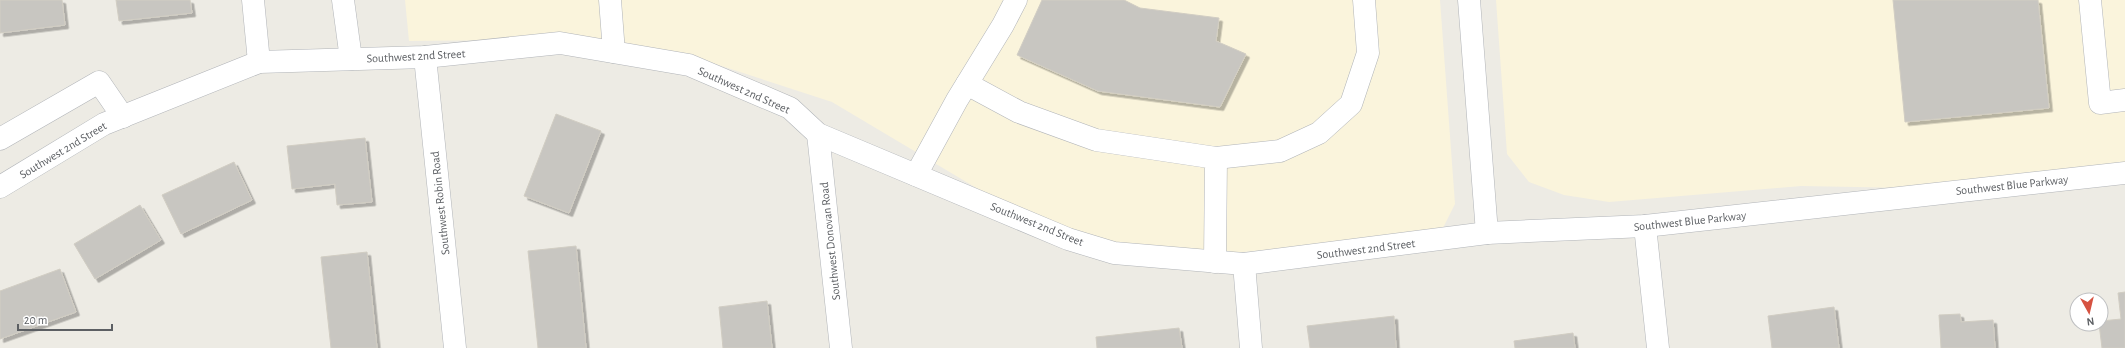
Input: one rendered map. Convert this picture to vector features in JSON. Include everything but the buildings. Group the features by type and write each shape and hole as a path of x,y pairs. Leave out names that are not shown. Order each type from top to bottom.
{"street":[{"path":"253,0 259,62"},
{"path":"343,0 351,59"},
{"path":"610,0 614,52"},
{"path":"916,175 967,84 1004,25 1016,0"},
{"path":"967,84 1019,112 1096,140 1216,158 1280,151 1319,133 1351,104 1368,53 1364,0"},
{"path":"1469,0 1487,234"},
{"path":"2090,0 2100,103 2125,100"},
{"name":"Southwest 2nd Street","path":"0,187 104,124 259,62 425,57 560,43 689,65 790,108 818,134 1068,239 1114,253 1244,264 1487,234"},
{"name":"Southwest Robin Road","path":"425,57 455,348"},
{"path":"0,139 99,82 123,117"},
{"name":"Southwest Donovan Road","path":"818,134 842,348"},
{"path":"1215,262 1216,158"},
{"name":"Southwest Blue Parkway","path":"1487,234 1645,226 2125,173"},
{"path":"1645,226 1658,348"},
{"path":"1244,264 1251,348"}],"shaded area":[{"path":"405,0 1440,0 1455,204 1443,228 1413,236 1222,254 1121,246 1005,205 832,102 700,59 521,40 409,41"},
{"path":"1496,0 2125,0 2125,172 1965,189 1801,186 1609,202 1564,195 1529,182 1507,154"}]}
